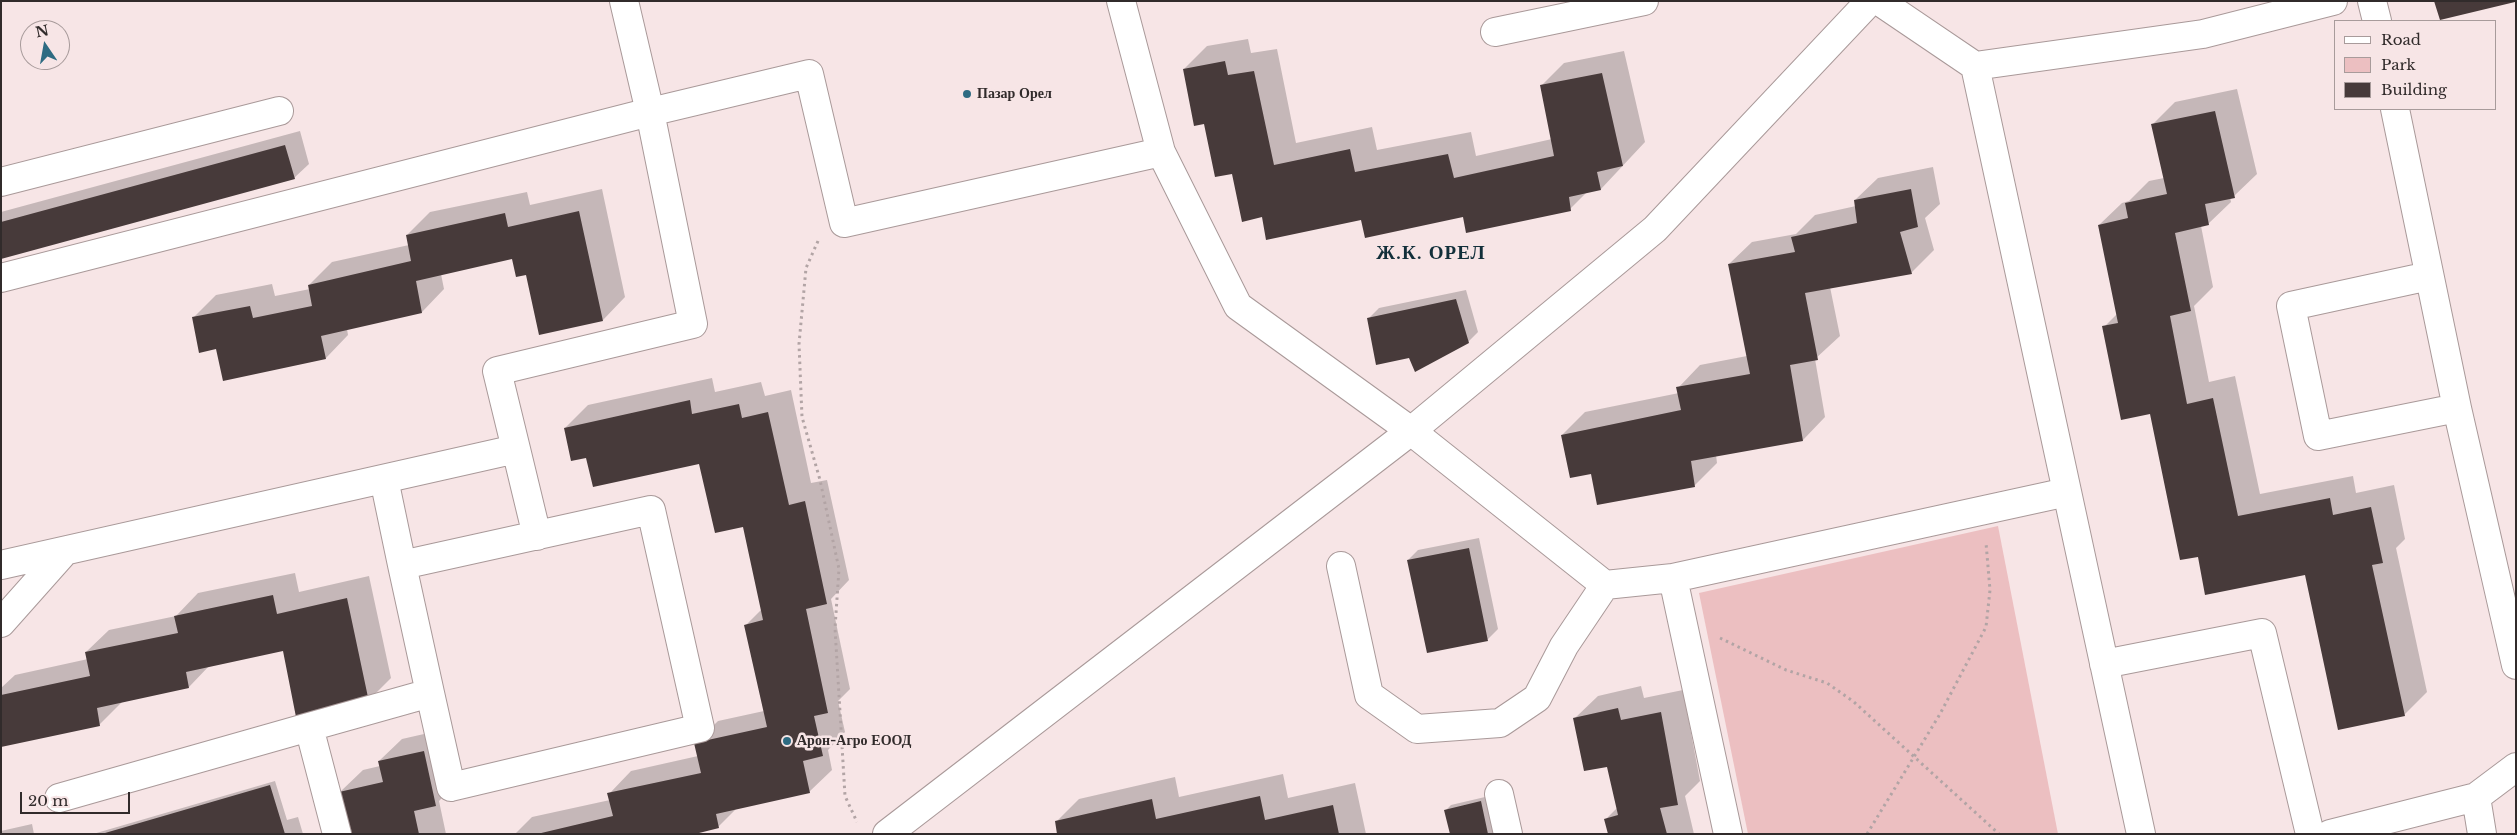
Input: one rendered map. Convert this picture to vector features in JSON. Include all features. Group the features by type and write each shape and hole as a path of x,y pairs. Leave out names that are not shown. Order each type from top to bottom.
{"street":[{"path":"537,536 497,371 694,324 650,112 624,1"},
{"path":"1121,1 1161,152 1238,306 1411,431 1605,584 1673,578 2067,492"},
{"path":"1496,32 1644,1"},
{"path":"887,834 1411,431 1655,229 1870,1"},
{"path":"1879,1 1975,66 2203,34 2333,1"},
{"path":"2372,1 2376,20"},
{"path":"1975,66 2141,834"},
{"path":"1,278 650,112 809,74 844,223 1161,152"},
{"path":"2394,110 2457,408 2516,665"},
{"path":"1,182 279,111"},
{"path":"2429,276 2291,306 2318,436 2457,408"},
{"path":"1,565 516,449"},
{"path":"384,479 402,565 451,787 700,728 651,510 402,565"},
{"path":"1,623 64,551"},
{"path":"1341,566 1369,695 1418,729 1500,723 1536,698 1564,646 1605,584"},
{"path":"1673,578 1728,834"},
{"path":"2104,664 2262,633 2310,834"},
{"path":"59,798 430,693"},
{"path":"309,727 337,834"},
{"path":"2330,834 2476,797 2516,767"},
{"path":"1499,794 1508,834"},
{"path":"2476,797 2482,834"}],"path":[{"path":"844,223 819,240 806,268 799,344 802,417 820,480 839,569 835,628 845,796 858,826"},
{"path":"1867,834 1940,714 1986,627 1990,590 1986,535 1980,511"},
{"path":"1686,638 1710,634 1786,670 1827,683 1854,702 1915,755 1999,834"}],"green space":[{"path":"1998,526 2058,834 1748,834 1699,593"}],"building":[{"path":"2434,1 2515,1 2515,2 2440,20"},
{"path":"1225,61 1228,75 1254,71 1274,165 1350,149 1355,172 1448,154 1454,178 1554,156 1540,85 1602,73 1623,166 1597,172 1601,190 1569,197 1571,211 1466,233 1463,217 1365,238 1361,220 1266,240 1262,217 1242,222 1232,174 1215,177 1204,124 1194,126 1183,69"},
{"path":"2215,111 2235,198 2205,204 2209,225 2175,233 2191,311 2170,316 2187,404 2213,398 2238,516 2330,498 2333,515 2371,507 2383,563 2372,565 2405,716 2338,730 2305,575 2205,595 2198,557 2180,560 2150,414 2121,420 2102,326 2118,323 2098,225 2128,218 2125,203 2167,194 2151,124"},
{"path":"285,145 295,179 1,259 1,222"},
{"path":"1911,189 1918,227 1900,232 1912,274 1805,293 1818,360 1790,365 1803,441 1691,461 1695,487 1597,505 1591,474 1570,478 1561,435 1681,410 1676,387 1750,374 1728,264 1795,252 1791,237 1857,223 1854,200"},
{"path":"579,211 603,321 539,335 526,275 516,277 512,259 416,281 422,313 321,336 326,359 223,381 216,349 199,353 192,317 250,306 253,318 312,306 308,285 411,261 406,235 505,213 508,227"},
{"path":"1456,299 1469,343 1415,372 1409,358 1376,365 1367,318"},
{"path":"690,400 692,414 739,404 742,418 768,412 789,505 805,501 827,604 806,609 828,713 814,716 823,756 803,761 810,793 716,814 719,828 695,834 537,834 613,816 607,793 701,773 694,743 767,727 744,625 763,620 743,527 715,533 699,464 593,487 586,458 571,461 564,428"},
{"path":"1469,548 1488,641 1427,653 1407,560"},
{"path":"273,595 277,614 347,598 369,702 296,717 283,651 186,672 189,688 97,708 100,726 1,747 1,695 90,676 85,652 178,633 174,616"},
{"path":"1618,708 1621,720 1661,712 1678,805 1660,808 1667,834 1608,834 1604,819 1618,815 1607,767 1584,771 1573,718"},
{"path":"424,751 436,806 414,811 419,834 348,834 339,792 383,782 378,761"},
{"path":"270,785 285,834 105,834 105,833"},
{"path":"1260,796 1265,820 1333,805 1339,834 1057,834 1055,821 1152,799 1156,819"},
{"path":"1481,801 1488,834 1450,834 1444,810"}],"place":[{"name":"Пазар Орел","path":"967,94"},
{"name":"Арон-Агро ЕООД","path":"787,741"}],"district":[{"name":"Ж.К. ОРЕЛ","path":"1431,254"}]}
